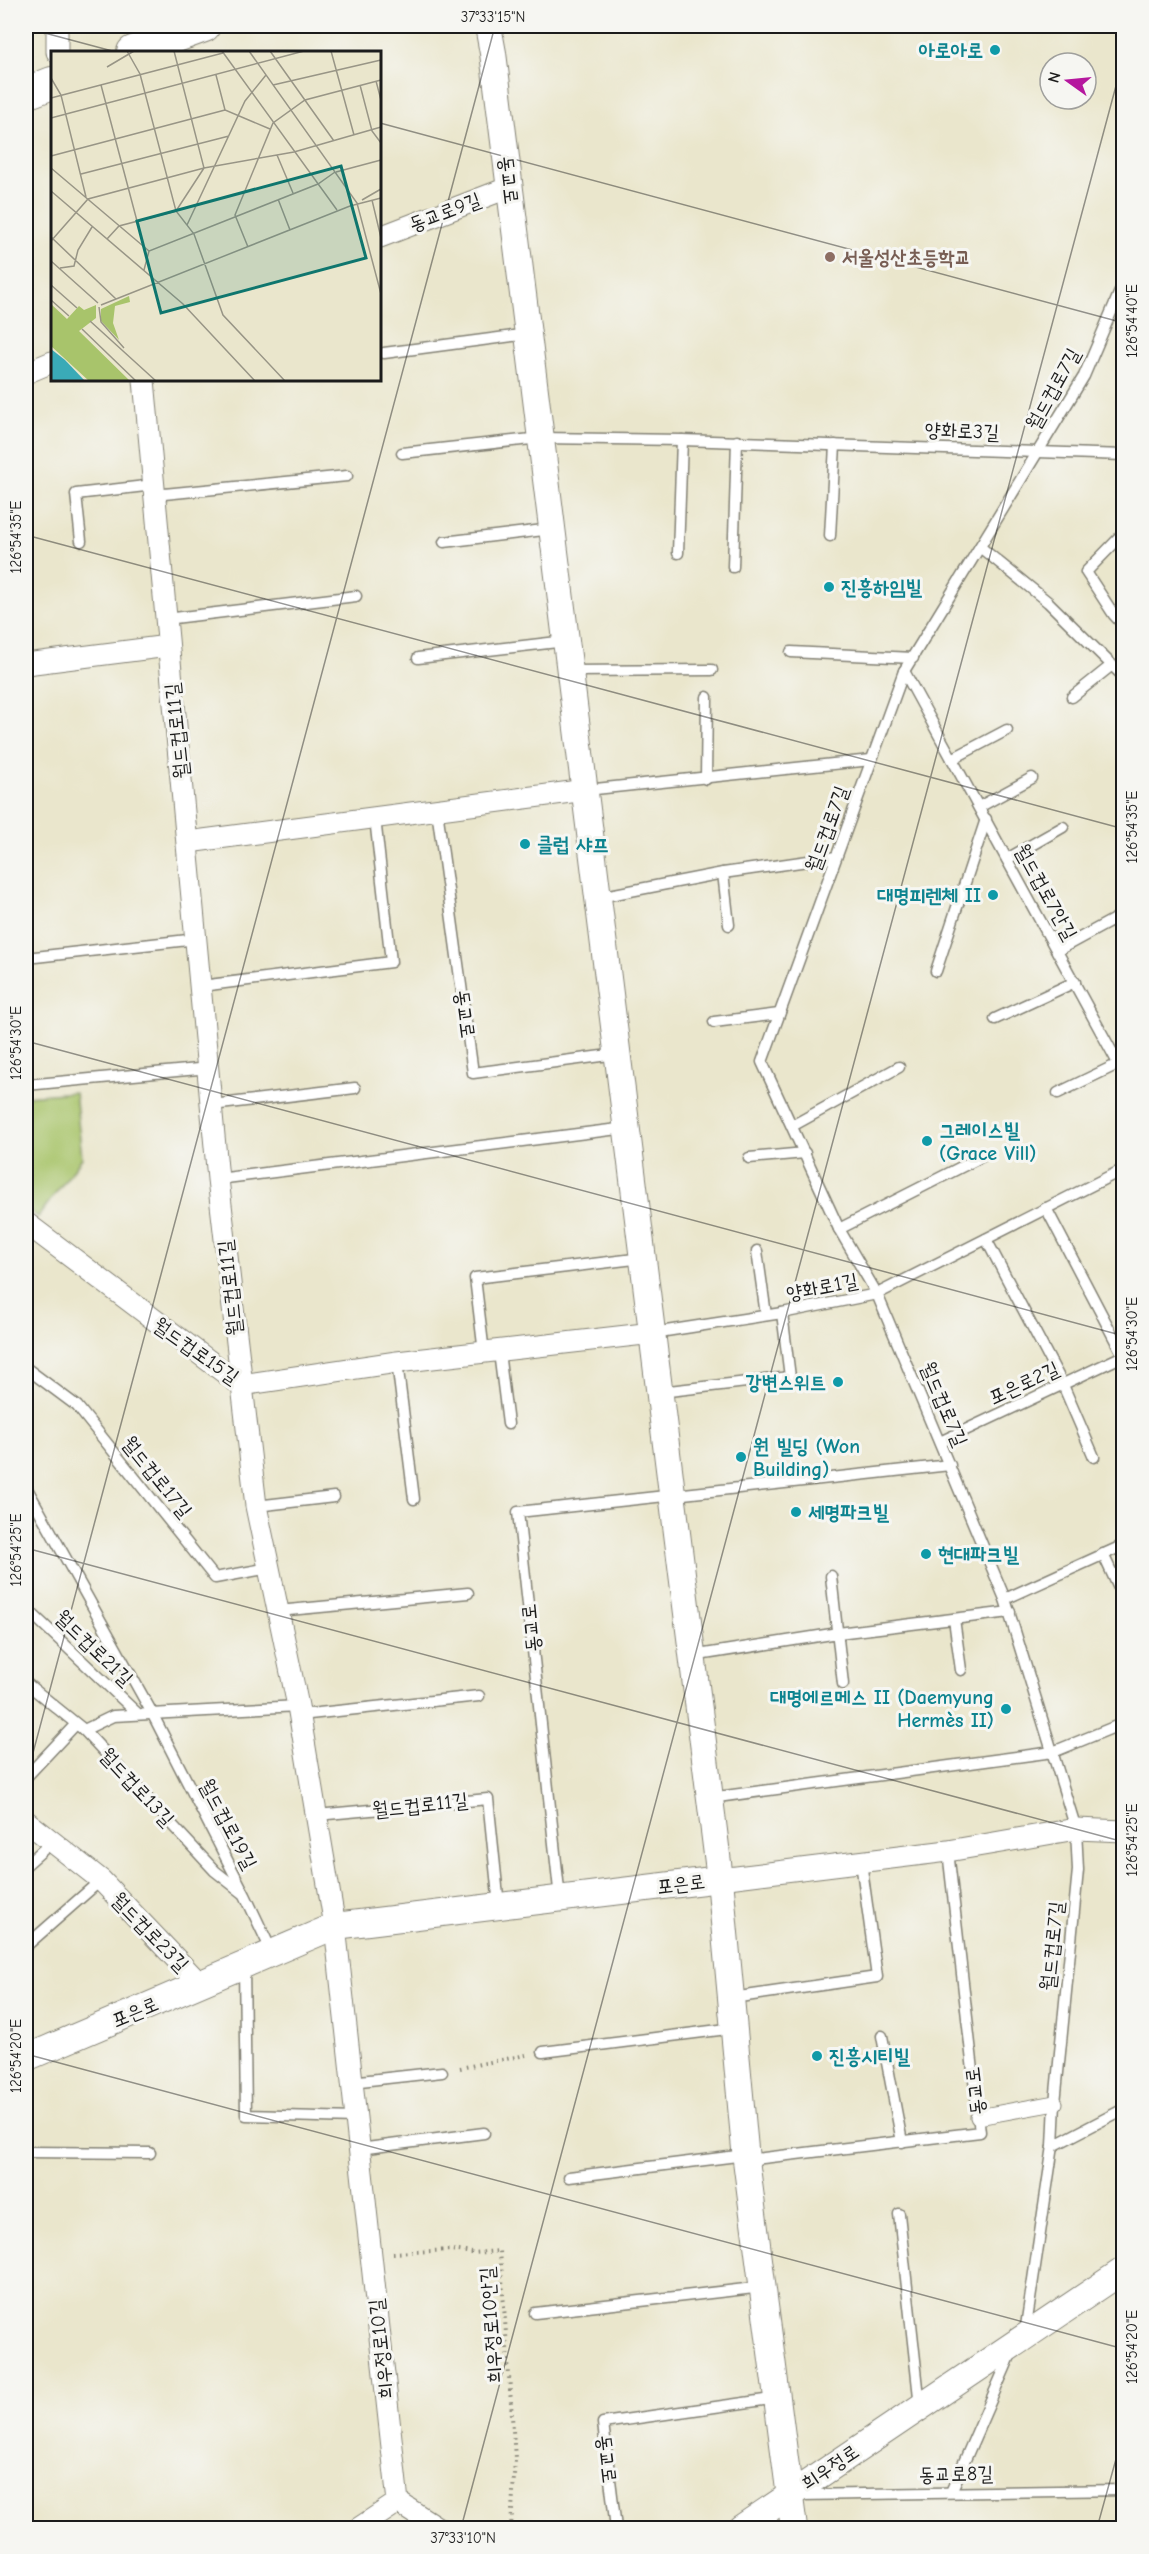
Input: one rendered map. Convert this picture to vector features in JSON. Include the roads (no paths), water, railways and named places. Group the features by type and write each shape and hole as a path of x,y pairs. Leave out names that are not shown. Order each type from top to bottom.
{"main road":[{"path":"136,51 204,26"}],"street":[{"path":"57,26 57,51"},
{"name":"동교로","path":"488,26 586,790 720,1879 746,2158 794,2529"},
{"name":"동교로9길","path":"381,235 510,187"},
{"path":"26,373 51,362"},
{"name":"월드컵로11길","path":"144,381 218,1179 241,1385 256,1506 299,1711 334,1926"},
{"path":"26,664 168,646"},
{"path":"188,842 586,790"},
{"name":"월드컵로15길","path":"26,1223 122,1298 241,1385 397,1362 653,1333"},
{"name":"월드컵로23길","path":"26,1821 100,1880 200,1984"},
{"name":"포은로","path":"26,2058 334,1926 948,1851 1076,1829 1124,1831"},
{"name":"희우정로10길","path":"334,1926 398,2502"},
{"path":"978,2117 1055,2103"},
{"name":"희우정로","path":"741,2529 1124,2270"},
{"path":"359,2529 398,2502 438,2529"}],"lane":[{"name":"월드컵로7길","path":"1020,2339 1053,2146 1055,2103 1078,1869 1076,1829 1005,1599 877,1294 839,1229 762,1062 904,671 1084,376 1122,289 1124,271"},
{"path":"384,353 528,334"},
{"path":"402,453 541,438"},
{"name":"양화로3길","path":"541,438 737,441 1124,455"},
{"path":"678,553 682,440"},
{"path":"733,567 737,441"},
{"path":"830,536 836,445"},
{"path":"81,541 76,494 347,476"},
{"path":"444,542 552,529"},
{"path":"1124,532 1086,572 1114,615 1124,626"},
{"path":"980,548 1048,602 1124,677"},
{"path":"166,619 356,596"},
{"path":"418,658 566,640"},
{"path":"791,652 913,658"},
{"path":"1072,697 1112,665"},
{"path":"570,671 712,670"},
{"name":"월드컵로7안길","path":"904,671 1121,1069 1058,1093"},
{"path":"705,779 707,697"},
{"path":"952,759 1007,730"},
{"path":"586,790 872,760"},
{"path":"979,807 1032,778"},
{"name":"동교로","path":"437,810 473,1073 618,1054"},
{"path":"201,986 391,962 375,818"},
{"path":"936,971 986,819"},
{"path":"1007,859 1063,827"},
{"path":"598,897 723,873 836,857"},
{"path":"723,873 729,925"},
{"path":"1058,950 1124,914"},
{"path":"26,958 197,939"},
{"path":"995,1019 1075,982"},
{"path":"714,1022 779,1014"},
{"path":"792,1126 899,1067"},
{"path":"26,1085 208,1068"},
{"path":"212,1105 355,1088"},
{"path":"218,1179 626,1128"},
{"path":"749,1158 805,1153"},
{"path":"839,1229 983,1156"},
{"name":"양화로1길","path":"653,1333 782,1313 877,1294 1124,1170"},
{"name":"포은로2길","path":"940,1442 1123,1357 1046,1208"},
{"path":"986,1239 1063,1385 1094,1457"},
{"path":"757,1251 766,1315"},
{"path":"508,1424 475,1278 643,1258"},
{"path":"660,1392 790,1377 782,1313"},
{"path":"397,1362 414,1499"},
{"name":"월드컵로17길","path":"26,1368 77,1406 215,1578 269,1568"},
{"name":"동교로","path":"560,1899 518,1512 950,1465"},
{"name":"월드컵로19길","path":"26,1487 152,1713 272,1953"},
{"path":"256,1506 334,1497"},
{"path":"1005,1599 1124,1545"},
{"path":"1102,1554 1124,1599"},
{"path":"831,1576 843,1684"},
{"path":"278,1611 468,1593"},
{"name":"월드컵로21길","path":"26,1608 138,1714"},
{"path":"692,1656 838,1633 1010,1612"},
{"path":"954,1618 961,1670"},
{"name":"월드컵로13길","path":"26,1683 80,1727 215,1871 245,1895"},
{"path":"28,1775 80,1727 113,1716 152,1713 299,1711 479,1696"},
{"path":"709,1798 1053,1752 1124,1723"},
{"name":"월드컵로11길","path":"316,1815 488,1799 499,1906"},
{"path":"26,1865 52,1842"},
{"name":"동교로","path":"569,2176 980,2133 948,1851"},
{"path":"732,1998 877,1977 861,1862"},
{"name":"월드컵로23길","path":"26,1946 100,1880"},
{"path":"244,1965 246,2115 355,2118"},
{"path":"543,2052 735,2028"},
{"path":"882,2036 902,2142"},
{"path":"351,2082 442,2072"},
{"path":"1053,2146 1124,2109"},
{"path":"359,2149 484,2133"},
{"path":"26,2152 150,2153"},
{"path":"899,2214 920,2406"},
{"path":"535,2313 763,2287"},
{"path":"951,2492 1020,2339"},
{"name":"동교로","path":"616,2529 603,2423 778,2398"},
{"name":"동교로8길","path":"790,2495 1124,2490"}],"place":[{"name":"아로아로","path":"995,50"},
{"name":"서울성산초등학교","path":"830,257"},
{"name":"진흥하임빌","path":"829,587"},
{"name":"클럽 샤프","path":"525,844"},
{"name":"대명피렌체 II","path":"993,895"},
{"name":"그레이스빌 (Grace Vill)","path":"927,1141"},
{"name":"강변스위트","path":"838,1382"},
{"name":"원 빌딩 (Won Building)","path":"741,1457"},
{"name":"세명파크빌","path":"796,1512"},
{"name":"현대파크빌","path":"926,1554"},
{"name":"대명에르메스 II (Daemyung Hermès II)","path":"1006,1709"},
{"name":"진흥시티빌","path":"817,2056"}]}
